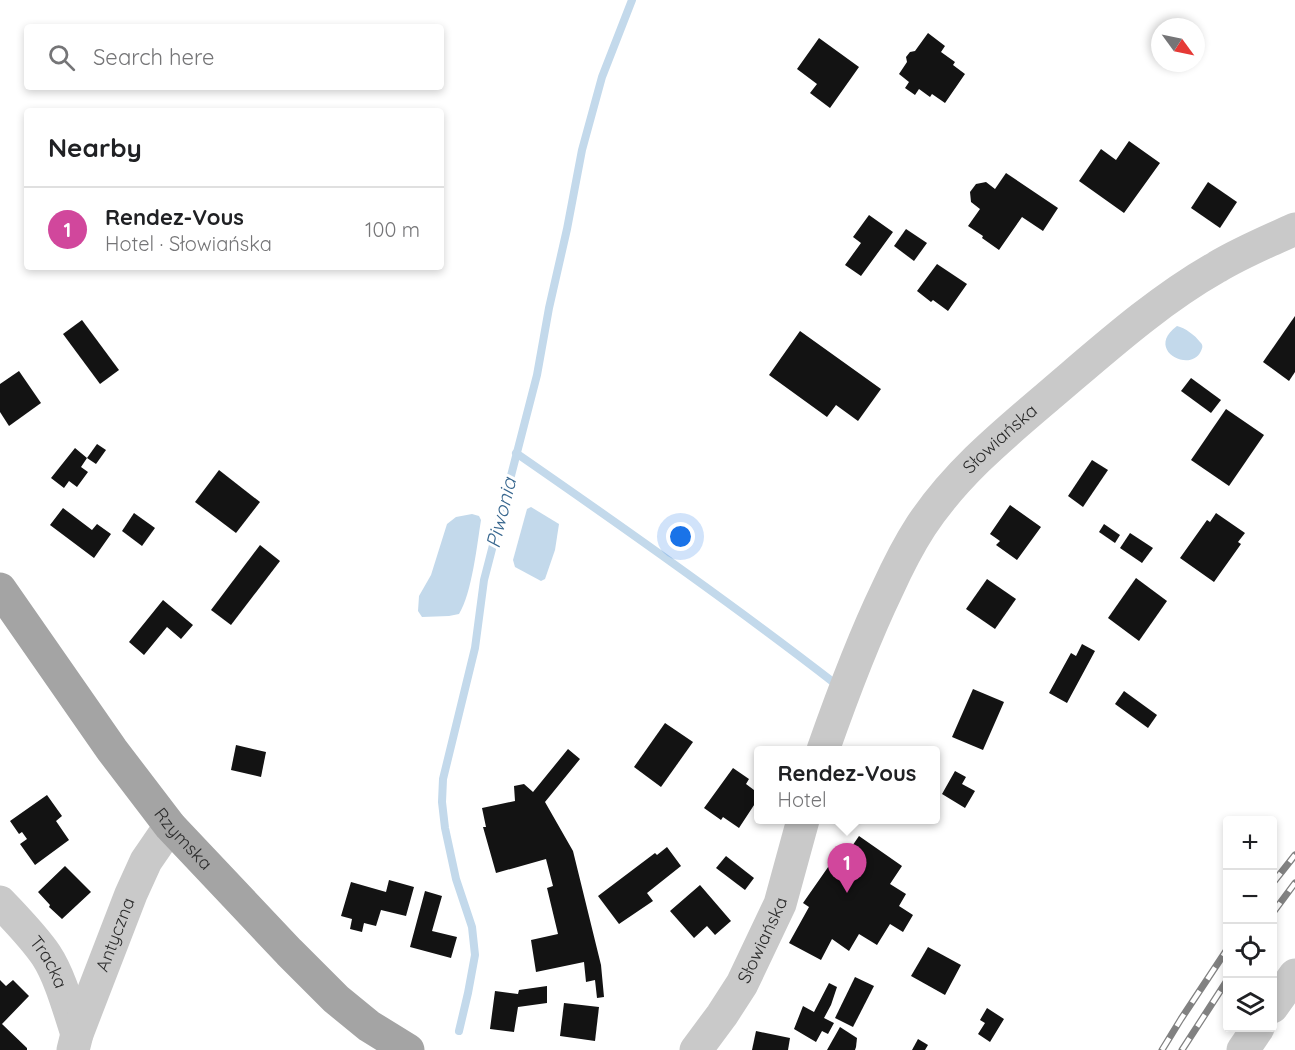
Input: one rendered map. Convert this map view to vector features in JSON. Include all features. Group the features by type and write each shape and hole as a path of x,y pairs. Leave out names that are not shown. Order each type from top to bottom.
{"main road":[{"name":"Rzymska","path":"0,589 112,750 170,826 288,952 336,999 369,1026 408,1050"}],"street":[{"name":"Słowiańska","path":"824,746 844,689 898,566 920,527 944,494 1002,436 1096,356 1179,291 1217,267 1295,229"},
{"name":"Słowiańska","path":"696,1050 742,984 780,904 803,824"},
{"name":"Antyczna","path":"75,1042 131,894 146,861 170,826"},
{"name":"Tracka","path":"0,902 47,957 63,991 75,1042"},
{"path":"1277,1000 1295,975"},
{"path":"1243,1050 1255,1032"}],"water":[{"path":"1177,326 1190,332 1202,344 1202,350 1196,358 1180,360 1167,351 1165,343 1168,335"},
{"path":"531,507 559,524 555,550 545,579 541,581 515,567 513,560 527,509"},
{"path":"472,514 479,516 481,520 464,605 459,614 422,617 418,611 419,596 431,575 447,524 456,517"}],"building":[{"path":"928,33 945,46 941,52 955,62 953,65 965,74 945,103 932,94 930,97 919,89 915,95 905,88 909,82 899,74 907,62 906,57 910,52 915,51"},
{"path":"819,38 859,67 830,108 810,93 817,84 797,69"},
{"path":"1129,141 1160,163 1124,213 1079,181 1101,149 1116,160"},
{"path":"1006,173 1058,208 1043,231 1022,217 999,250 968,226 980,209 971,202 970,192 976,184 986,182 995,189"},
{"path":"1208,182 1237,202 1220,228 1191,208"},
{"path":"869,215 893,232 861,276 845,265 861,243 853,237"},
{"path":"906,229 927,243 914,261 894,246"},
{"path":"937,264 967,284 948,311 917,291"},
{"path":"1295,316 1295,372 1289,381 1263,362"},
{"path":"82,320 119,370 100,384 63,334"},
{"path":"800,331 881,389 858,421 836,405 827,417 769,375"},
{"path":"19,371 41,403 9,426 0,412 0,384"},
{"path":"1191,378 1221,400 1211,413 1181,391"},
{"path":"1226,409 1264,435 1229,486 1191,460"},
{"path":"97,444 106,450 96,464 87,458"},
{"path":"75,448 87,458 81,467 88,472 77,487 69,481 64,488 51,478"},
{"path":"1092,460 1108,470 1083,507 1068,496"},
{"path":"219,470 260,502 236,533 195,502"},
{"path":"1010,505 1041,527 1017,560 996,545 1000,541 990,534"},
{"path":"63,508 92,530 97,524 111,534 94,558 50,525"},
{"path":"134,513 155,528 142,546 122,531"},
{"path":"1216,513 1245,533 1238,542 1241,544 1214,582 1180,558 1207,520 1210,522"},
{"path":"1104,524 1120,535 1115,543 1099,532"},
{"path":"1130,533 1153,548 1142,563 1120,548"},
{"path":"260,545 280,561 231,625 211,610"},
{"path":"1136,578 1167,601 1139,641 1108,618"},
{"path":"987,579 1016,599 995,629 966,609"},
{"path":"163,600 193,625 181,639 167,627 144,655 129,642"},
{"path":"1082,644 1095,651 1067,703 1049,693 1071,653 1076,656"},
{"path":"973,689 1004,702 983,750 952,737"},
{"path":"1124,691 1157,715 1148,728 1115,704"},
{"path":"665,723 693,742 661,787 634,767"},
{"path":"236,745 266,752 261,777 231,770"},
{"path":"568,749 580,759 545,802 573,851 601,965 604,997 597,998 595,980 586,982 584,962 536,972 531,940 558,934 547,888 553,886 546,859 496,873 483,827 486,827 482,808 515,801 514,786 524,784 533,792"},
{"path":"733,768 749,779 746,784 754,790 754,805 739,828 723,817 721,820 704,808"},
{"path":"955,771 966,777 962,784 975,791 965,808 942,794"},
{"path":"47,795 62,816 56,821 69,840 35,865 20,844 27,839 22,832 19,834 10,821"},
{"path":"859,836 902,866 890,884 906,894 899,906 913,915 903,932 890,924 877,945 859,934 849,951 832,939 821,960 789,943 809,907 803,903 840,850 846,855"},
{"path":"667,847 681,866 647,893 653,901 619,924 598,896 655,853 657,855"},
{"path":"726,856 754,878 745,890 716,868"},
{"path":"65,866 91,892 62,919 38,892"},
{"path":"389,880 414,887 406,916 381,910 376,926 364,923 362,932 350,929 352,919 341,916 351,882 386,892"},
{"path":"700,885 731,921 715,935 707,926 694,938 670,911"},
{"path":"425,891 442,896 432,931 457,937 451,958 410,947"},
{"path":"928,947 961,965 945,995 911,976"},
{"path":"855,977 874,986 853,1027 835,1018"},
{"path":"0,980 6,986 13,980 29,996 2,1024 27,1050 0,1050"},
{"path":"829,983 837,987 824,1018 834,1023 828,1034 822,1031 816,1042 794,1029 803,1006 814,1012"},
{"path":"547,986 547,1003 518,1007 514,1032 490,1029 495,991 518,994 519,990"},
{"path":"564,1003 599,1007 595,1041 560,1036"},
{"path":"987,1008 1004,1019 990,1042 978,1034 985,1023 980,1020"},
{"path":"840,1027 857,1038 855,1050 827,1050"},
{"path":"756,1031 790,1038 788,1050 752,1050"},
{"path":"918,1039 928,1045 925,1050 912,1050"}],"waterway":[{"name":"Piwonia","path":"459,1031 475,955 472,927 456,879 445,828 442,802 443,779 475,648 484,580 537,375 582,150 602,77 632,0"},
{"path":"516,453 676,565 833,682"}],"railway":[{"path":"1277,878 1295,855"},
{"path":"1277,907 1295,883"},
{"path":"1162,1050 1223,956"},
{"path":"1182,1050 1223,987"}],"place":[{"name":"Rendez-Vous","path":"847,893"}]}
